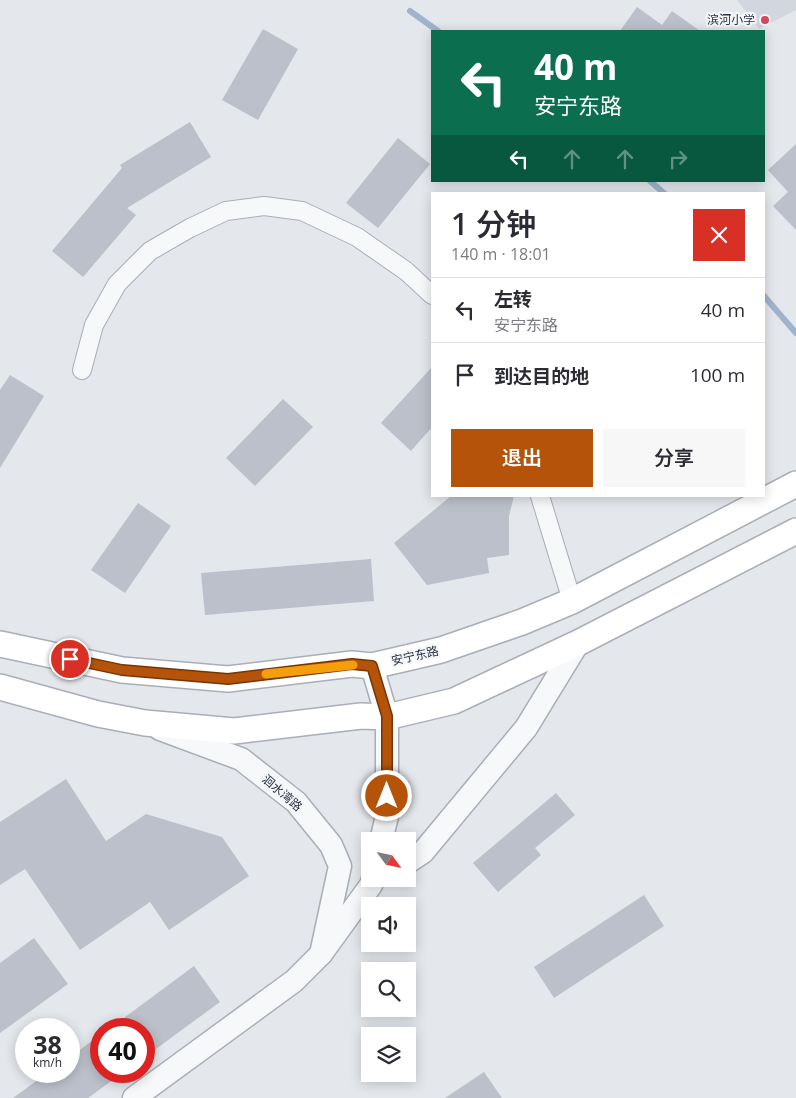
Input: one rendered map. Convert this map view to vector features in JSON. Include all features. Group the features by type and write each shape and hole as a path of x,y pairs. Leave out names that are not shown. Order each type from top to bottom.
{"main road":[{"name":"安宁东路","path":"0,644 122,670 228,679 352,664 372,666 441,650 522,622 572,601 796,484"},
{"path":"0,687 98,714 145,723 234,731 361,716 387,716 454,701 578,643 796,531"}],"street":[{"path":"82,370 94,325 117,284 150,251 190,228 226,212 264,206 302,211 357,237 406,271 431,294"},
{"path":"540,497 572,601"},
{"path":"416,857 423,852 526,728 578,643"},
{"path":"372,666 387,716 387,816 383,832"},
{"name":"洄水湾路","path":"145,723 241,759 296,802 331,845 340,866 321,954"},
{"path":"134,1098 294,981 321,954 370,888"}],"shaded area":[{"name":"滨河小学","path":"737,0 796,0 796,10 759,29"}],"building":[{"path":"637,7 662,25 672,11 699,30 621,30"},
{"path":"263,29 298,49 258,120 222,100"},
{"path":"190,122 211,157 127,208 136,215 83,277 52,251 122,168 120,165"},
{"path":"398,138 430,164 378,228 346,203"},
{"path":"796,144 796,230 773,206 788,192 768,170"},
{"path":"431,368 431,428 411,451 381,423"},
{"path":"10,375 44,396 0,468 0,390"},
{"path":"283,399 313,427 255,486 226,458"},
{"path":"450,497 514,497 509,516 509,555 487,558 489,573 427,585 394,543"},
{"path":"138,503 171,526 125,593 91,570"},
{"path":"371,559 374,601 205,615 201,573"},
{"path":"66,779 106,841 146,814 222,837 249,876 169,930 150,902 80,950 25,869 0,885 0,822"},
{"path":"556,793 575,815 535,848 541,855 498,892 473,863"},
{"path":"644,895 664,926 554,998 534,967"},
{"path":"34,938 68,984 21,1018 15,1018 15,1022 0,1033 0,963"},
{"path":"194,966 220,1002 155,1050 155,1018 124,1018"},
{"path":"90,1042 90,1083 109,1083 88,1098 13,1098 34,1083 80,1083 80,1050"},
{"path":"484,1072 502,1098 445,1098"}],"waterway":[{"path":"410,11 437,30"},
{"path":"651,182 663,192"},
{"path":"765,297 796,333"}],"slow traffic":[{"path":"266,674 353,665"}],"place":[{"name":"滨河小学","path":"765,20"}],"route":[{"path":"70,659 122,670 228,679 352,664 372,666 387,716 387,796"}]}
